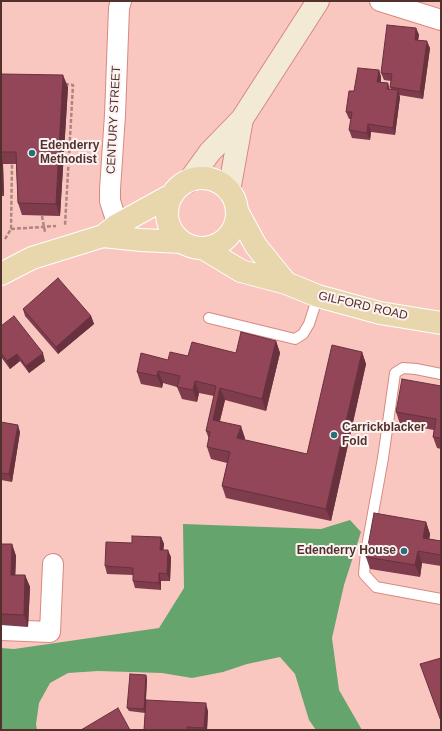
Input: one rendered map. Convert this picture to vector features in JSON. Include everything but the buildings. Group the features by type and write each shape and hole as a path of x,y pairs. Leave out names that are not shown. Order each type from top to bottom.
{"main road":[{"path":"1,274 32,258 114,233 181,187 199,178 211,179 221,184 229,191 235,200 237,211 236,222 232,232 224,240 214,246 203,248 192,247 182,242 173,234 168,224 167,213 169,203 181,187"},
{"name":"GILFORD ROAD","path":"237,211 256,246 286,283"},
{"path":"114,233 182,242"},
{"name":"GILFORD ROAD","path":"203,248 240,271 286,283 318,296 380,313 441,323"}],"street":[{"name":"CENTURY STREET","path":"114,233 110,189 115,115 119,8 121,1"},
{"path":"181,187 210,152 242,119 318,1"},
{"path":"380,1 441,20"},
{"path":"229,191 242,119"},
{"path":"1,630 50,632 53,564"}],"lane":[{"path":"209,318 295,339 303,334 309,324 318,296"},
{"path":"441,374 416,368 402,368 395,373 383,458 366,552 364,574 376,587 441,599"}],"path":[{"path":"10,229 65,225 73,84 58,84"},
{"path":"65,143 98,144"},
{"path":"5,239 10,229 12,164"},
{"path":"42,216 45,234"}],"green space":[{"path":"350,520 361,532 344,585 332,638 339,690 362,730 316,730 309,720 295,674 280,657 247,664 223,672 192,678 162,673 98,671 68,673 50,683 39,703 36,724 37,730 1,730 1,648 14,649 159,628 184,588 183,524 321,529"}],"place":[{"name":"Edenderry Methodist","path":"32,153"},
{"name":"Carrickblacker Fold","path":"334,435"},
{"name":"Edenderry House","path":"404,551"}]}
